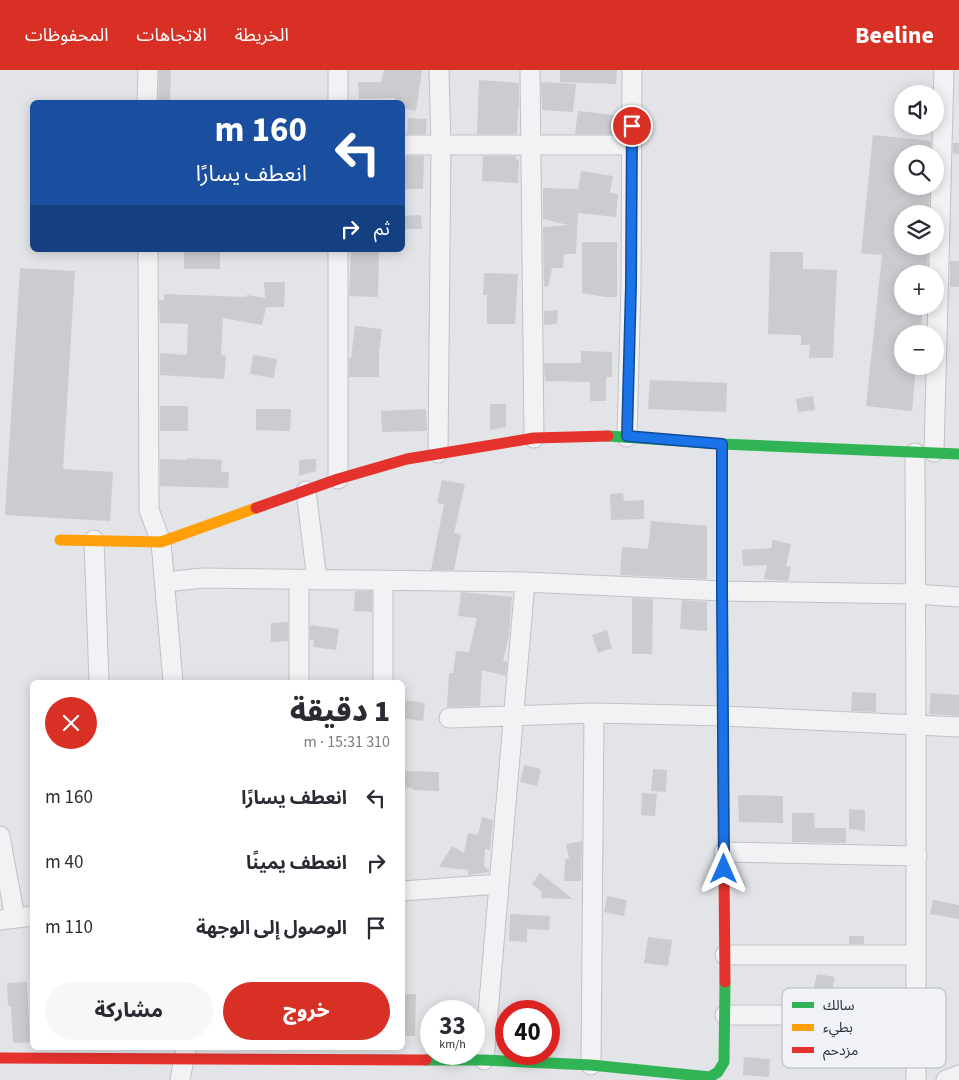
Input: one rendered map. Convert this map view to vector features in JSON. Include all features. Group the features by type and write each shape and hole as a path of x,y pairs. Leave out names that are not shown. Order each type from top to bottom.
{"street":[{"path":"148,70 148,100"},
{"path":"338,70 338,100"},
{"path":"438,453 439,70"},
{"path":"530,70 534,438"},
{"path":"627,436 631,285 632,70"},
{"path":"934,452 944,70"},
{"path":"405,145 632,145"},
{"path":"148,252 149,510 161,542 173,680"},
{"path":"338,252 338,479"},
{"path":"60,540 161,542 338,479 407,459 534,438 627,436 722,444 959,454"},
{"path":"485,1060 590,1065 710,1077 719,1076 724,1062 725,1015 722,444"},
{"path":"915,453 917,856 916,988"},
{"path":"299,680 308,580 306,491"},
{"path":"94,540 99,680"},
{"path":"165,582 203,578 525,582 722,591 915,594 959,597"},
{"path":"383,581 383,680"},
{"path":"485,1048 525,582"},
{"path":"590,1065 594,713"},
{"path":"449,718 594,713 724,716 959,727"},
{"path":"0,836 16,918"},
{"path":"724,852 917,856"},
{"path":"405,891 499,884"},
{"path":"725,955 915,955"},
{"path":"725,1015 782,1015"},
{"path":"0,1058 88,1053 390,1054 420,1056"},
{"path":"180,1080 185,1053"},
{"path":"946,1080 959,1075"}],"building":[{"path":"159,70 171,70 170,100 158,100"},
{"path":"384,70 422,70 416,111 405,109 405,100 395,100 395,98 359,99 358,82 381,82"},
{"path":"560,70 617,70 616,84 560,82"},
{"path":"479,80 519,83 517,134 477,134"},
{"path":"541,82 576,84 573,112 542,110"},
{"path":"578,111 614,115 612,134 575,134"},
{"path":"408,118 427,119 426,134 407,134"},
{"path":"873,135 931,141 931,145 894,145 894,195 930,195 929,205 894,205 894,255 928,255 927,265 894,265 894,315 922,315 921,325 894,325 894,375 915,375 912,411 866,406 882,255 861,253"},
{"path":"953,143 959,143 959,154 953,154"},
{"path":"406,156 424,156 423,189 405,189"},
{"path":"483,156 516,156 516,159 519,160 518,183 482,181"},
{"path":"581,171 613,176 610,193 618,194 616,217 578,213 576,254 564,254 563,268 552,268 548,287 544,286 543,227 568,225 543,219 543,188 578,189"},
{"path":"421,215 422,229 405,229 405,216"},
{"path":"582,242 617,242 617,297 582,293"},
{"path":"184,252 220,252 220,269 184,269"},
{"path":"351,252 379,252 378,297 349,296"},
{"path":"770,252 803,252 803,269 837,270 833,358 809,358 810,345 801,345 801,335 768,334"},
{"path":"950,261 959,261 959,287 950,287"},
{"path":"20,268 75,271 63,469 113,472 110,521 5,515"},
{"path":"484,273 518,274 515,324 487,324 487,295 483,295"},
{"path":"264,282 285,282 284,307 266,307 262,325 223,318 221,355 226,356 224,379 160,375 160,353 187,355 188,324 160,323 159,300 164,300 164,294 246,297 247,295 265,298"},
{"path":"558,310 557,324 544,325 544,311"},
{"path":"355,326 382,329 379,377 349,377 349,358 351,358"},
{"path":"581,351 612,352 612,377 606,377 606,401 590,401 590,382 545,381 544,363 581,363"},
{"path":"253,355 277,359 274,378 250,374"},
{"path":"650,380 727,383 726,412 648,409"},
{"path":"813,396 815,410 798,412 796,399"},
{"path":"490,404 506,404 506,427 490,430"},
{"path":"160,406 188,406 188,431 160,431"},
{"path":"256,409 291,409 290,431 256,430"},
{"path":"426,409 427,431 382,432 381,411"},
{"path":"187,458 222,460 221,472 229,472 228,488 160,486 160,459 187,460"},
{"path":"316,459 316,471 299,476 299,460"},
{"path":"442,480 465,484 454,533 461,534 454,570 431,570 444,504 437,503"},
{"path":"623,493 624,501 644,500 644,519 611,520 610,494"},
{"path":"651,521 707,526 707,579 620,575 622,547 648,549"},
{"path":"773,540 791,544 786,566 791,567 788,581 764,579 767,565 743,566 742,550 771,548"},
{"path":"355,591 372,591 372,612 354,611"},
{"path":"461,592 512,597 509,635 503,661 507,662 506,676 482,670 480,706 447,707 449,673 453,673 456,651 469,652 477,618 458,616"},
{"path":"632,598 653,599 652,654 632,654"},
{"path":"682,600 707,602 707,631 680,629"},
{"path":"288,622 288,641 271,642 271,623"},
{"path":"310,625 339,629 336,650 313,647 314,640 310,640"},
{"path":"607,630 612,648 598,653 592,635"},
{"path":"852,692 876,693 876,712 851,711"},
{"path":"931,693 959,695 959,716 929,714"},
{"path":"405,700 425,703 423,721 405,718"},
{"path":"524,765 541,769 537,786 520,782"},
{"path":"653,769 667,770 666,792 651,791"},
{"path":"405,771 439,772 439,791 413,790 413,788 405,787"},
{"path":"642,793 657,794 655,816 641,815"},
{"path":"738,795 783,796 783,823 739,822"},
{"path":"849,809 865,810 865,831 849,829"},
{"path":"792,813 814,813 815,828 846,828 846,843 792,842"},
{"path":"482,817 493,820 490,850 485,849 484,866 489,872 468,875 468,870 439,867 452,846 464,853 468,833 478,835"},
{"path":"582,841 581,881 564,881 565,859 569,859 566,844"},
{"path":"540,873 573,899 541,898 542,892 532,884"},
{"path":"607,896 627,900 624,916 604,912"},
{"path":"933,900 959,905 959,919 930,914"},
{"path":"510,914 550,916 549,930 527,929 527,942 509,941"},
{"path":"849,936 864,936 864,944 849,944"},
{"path":"648,937 672,940 668,966 644,963"},
{"path":"817,974 835,977 833,988 814,988"},
{"path":"27,982 30,1042 13,1043 11,1006 8,1006 7,983"},
{"path":"405,994 416,994 415,1036 405,1036"},
{"path":"744,1057 770,1059 769,1077 743,1075"}],"traffic: fast":[{"path":"608,436 722,444 959,454"},
{"path":"722,444 723,759"},
{"path":"485,1060 591,1065 710,1077 718,1072 724,1062 725,982"}],"traffic: slow":[{"path":"60,540 161,542 256,508"}],"traffic: jam":[{"path":"256,508 338,479 407,459 534,438 608,436"},
{"path":"723,759 725,982"},
{"path":"0,1058 420,1060"}],"route":[{"path":"632,126 631,285 627,436 722,444 724,869"}]}
